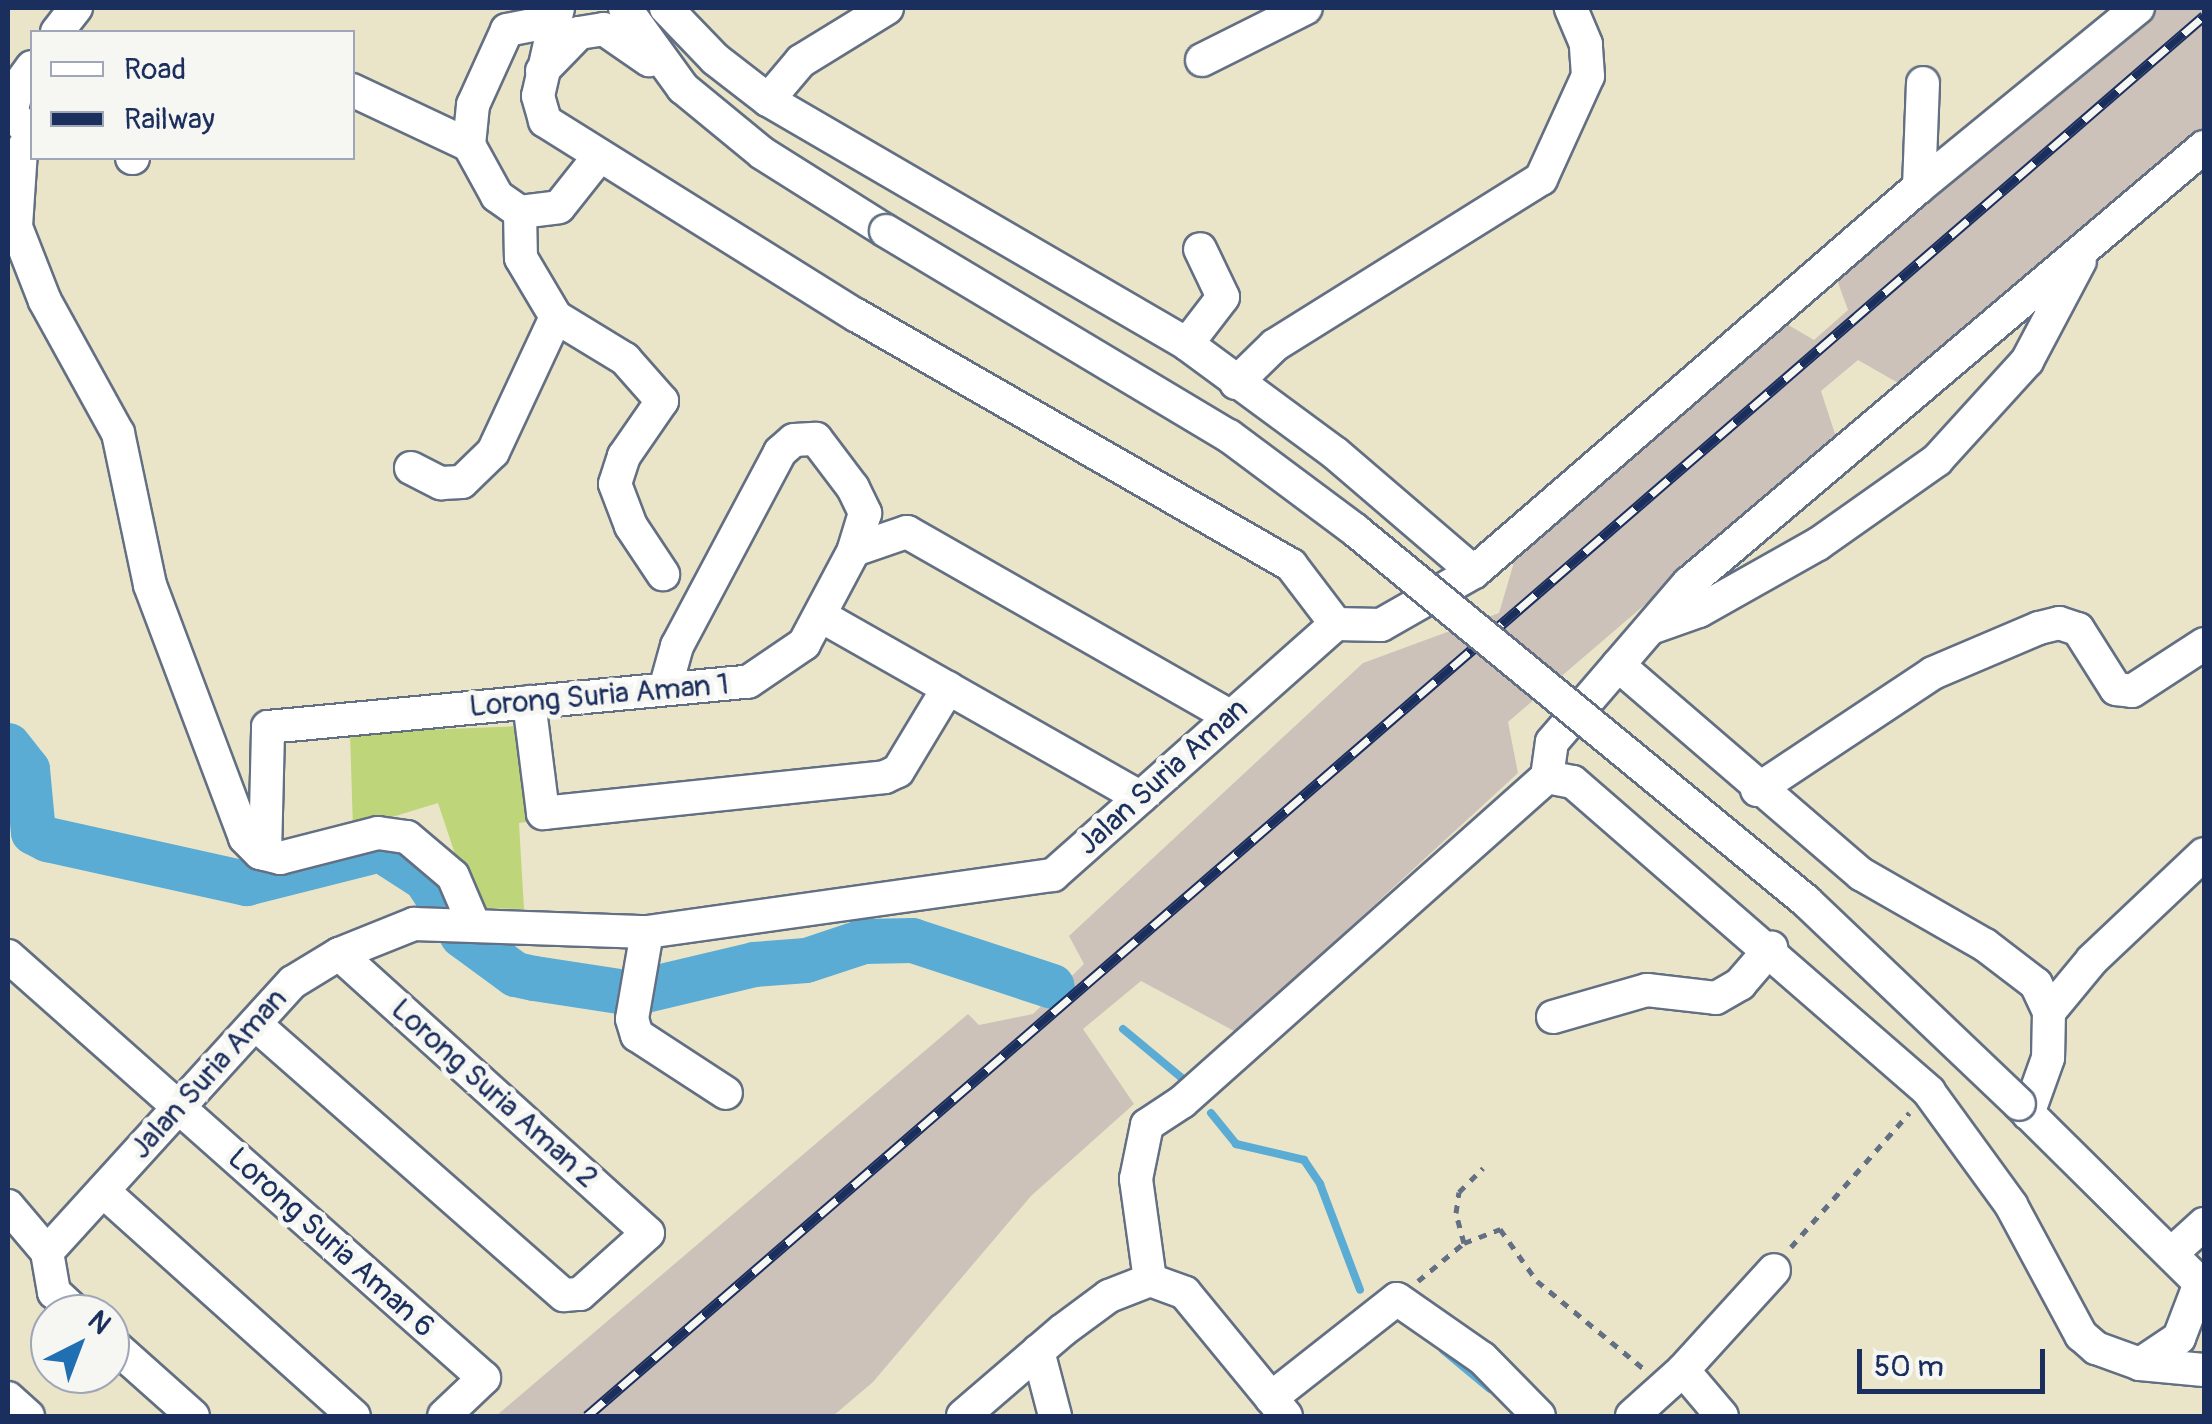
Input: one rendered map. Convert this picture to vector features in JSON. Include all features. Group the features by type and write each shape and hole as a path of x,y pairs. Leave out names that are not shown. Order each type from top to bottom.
{"street":[{"path":"60,30 76,8"},
{"path":"625,8 683,88"},
{"path":"666,8 715,58 768,100 1187,344 1335,453 1474,572"},
{"path":"768,100 801,61 887,8"},
{"path":"1202,60 1306,8"},
{"path":"1236,382 1274,345 1541,179 1588,76 1586,44 1571,8"},
{"path":"555,14 542,71 539,110 545,121 597,159 1291,565 1336,624 1381,625 1474,572 1919,187 2138,8"},
{"path":"555,14 507,30 473,106 469,145 497,196 520,212 559,207 597,159"},
{"path":"542,71 579,32 604,29 762,153 1229,436 1355,530 1806,901 2172,1253 2202,1285 2179,1338 2140,1364"},
{"path":"30,69 17,88 22,151 16,227 46,301 118,433 150,585 245,838 265,854 280,858 378,833 406,837 453,876 474,925"},
{"path":"1919,187 1924,84"},
{"path":"355,91 469,145"},
{"path":"1150,1280 1136,1179 1147,1125 1182,1102 1546,777 1552,742 1689,583 1857,434 1905,403 2204,146"},
{"path":"520,212 521,258 556,317 625,359 662,401 624,456 615,484 631,526 663,574"},
{"path":"1651,628 1699,611 1818,544 1938,460 2027,361 2056,296 2094,238"},
{"path":"1187,344 1224,296 1200,248"},
{"path":"411,468 441,483 462,482 493,452 556,317"},
{"path":"665,690 677,646 780,452 794,440 816,439 852,488 864,514 854,550"},
{"path":"854,550 907,532 1230,717"},
{"name":"Lorong Suria Aman 1","path":"265,854 268,727 748,682 804,644 854,550"},
{"path":"821,616 1140,797"},
{"path":"1757,790 1934,673 2039,628 2059,623 2078,629 2116,689 2132,692 2204,644"},
{"name":"Jalan Suria Aman","path":"47,1252 293,982 339,954 414,924 647,932 1053,875 1336,624"},
{"path":"1618,665 1757,790 1860,874 2036,984 2049,1012 2046,1072 2024,1109"},
{"path":"529,702 544,814 884,777 898,771 948,688"},
{"path":"1546,777 1573,782 1771,948 1928,1092 2010,1205 2069,1320 2096,1348 2140,1364 2204,1370"},
{"path":"2049,1012 2092,960 2204,854"},
{"path":"647,932 635,1004 648,1047 726,1093"},
{"path":"1552,1017 1647,990 1716,998 1740,984 1771,948"},
{"name":"Lorong Suria Aman 2","path":"256,1024 564,1295 580,1294 648,1233 339,954"},
{"name":"Lorong Suria Aman 6","path":"8,956 484,1378 444,1416"},
{"path":"103,1190 354,1416"},
{"path":"8,1206 47,1252 56,1294"},
{"path":"2172,1253 2204,1224"},
{"path":"1632,1416 1774,1270"},
{"path":"963,1416 1109,1296 1150,1280 1185,1293 1279,1407 1397,1299 1482,1358 1539,1416"},
{"path":"1038,1352 1055,1416"},
{"path":"130,1360 193,1416"},
{"path":"1673,1378 1722,1416"},
{"path":"8,1398 28,1416"}],"path":[{"path":"1774,1270 1821,1205 1928,1092"},
{"path":"1464,1243 1456,1213 1460,1192 1483,1168"},
{"path":"1397,1299 1464,1243 1500,1229 1537,1281 1673,1378"}],"shaded area":[{"path":"2153,8 2204,8 2204,132 1900,384 1858,360 1821,391 1837,440 1508,722 1518,773 1236,1032 1141,981 1083,1029 1134,1104 1031,1196 873,1382 833,1416 496,1416 968,1014 979,1025 1033,1014 1084,964 1069,936 1363,663 1499,613 1515,559 1785,323 1814,340 1848,310 1837,280"}],"green space":[{"path":"521,726 533,821 519,823 524,909 473,908 438,803 353,829 350,733"}],"waterway":[{"path":"8,745 27,769 33,832 47,839 246,883 380,849 425,878 462,935 515,974 632,993 754,964 806,960 863,941 912,940 1052,986"},
{"path":"1123,1029 1183,1079"},
{"path":"1211,1113 1236,1144 1304,1160 1320,1184 1360,1290"},
{"path":"1443,1350 1490,1389"}],"railway":[{"path":"587,1416 2204,16"}]}
